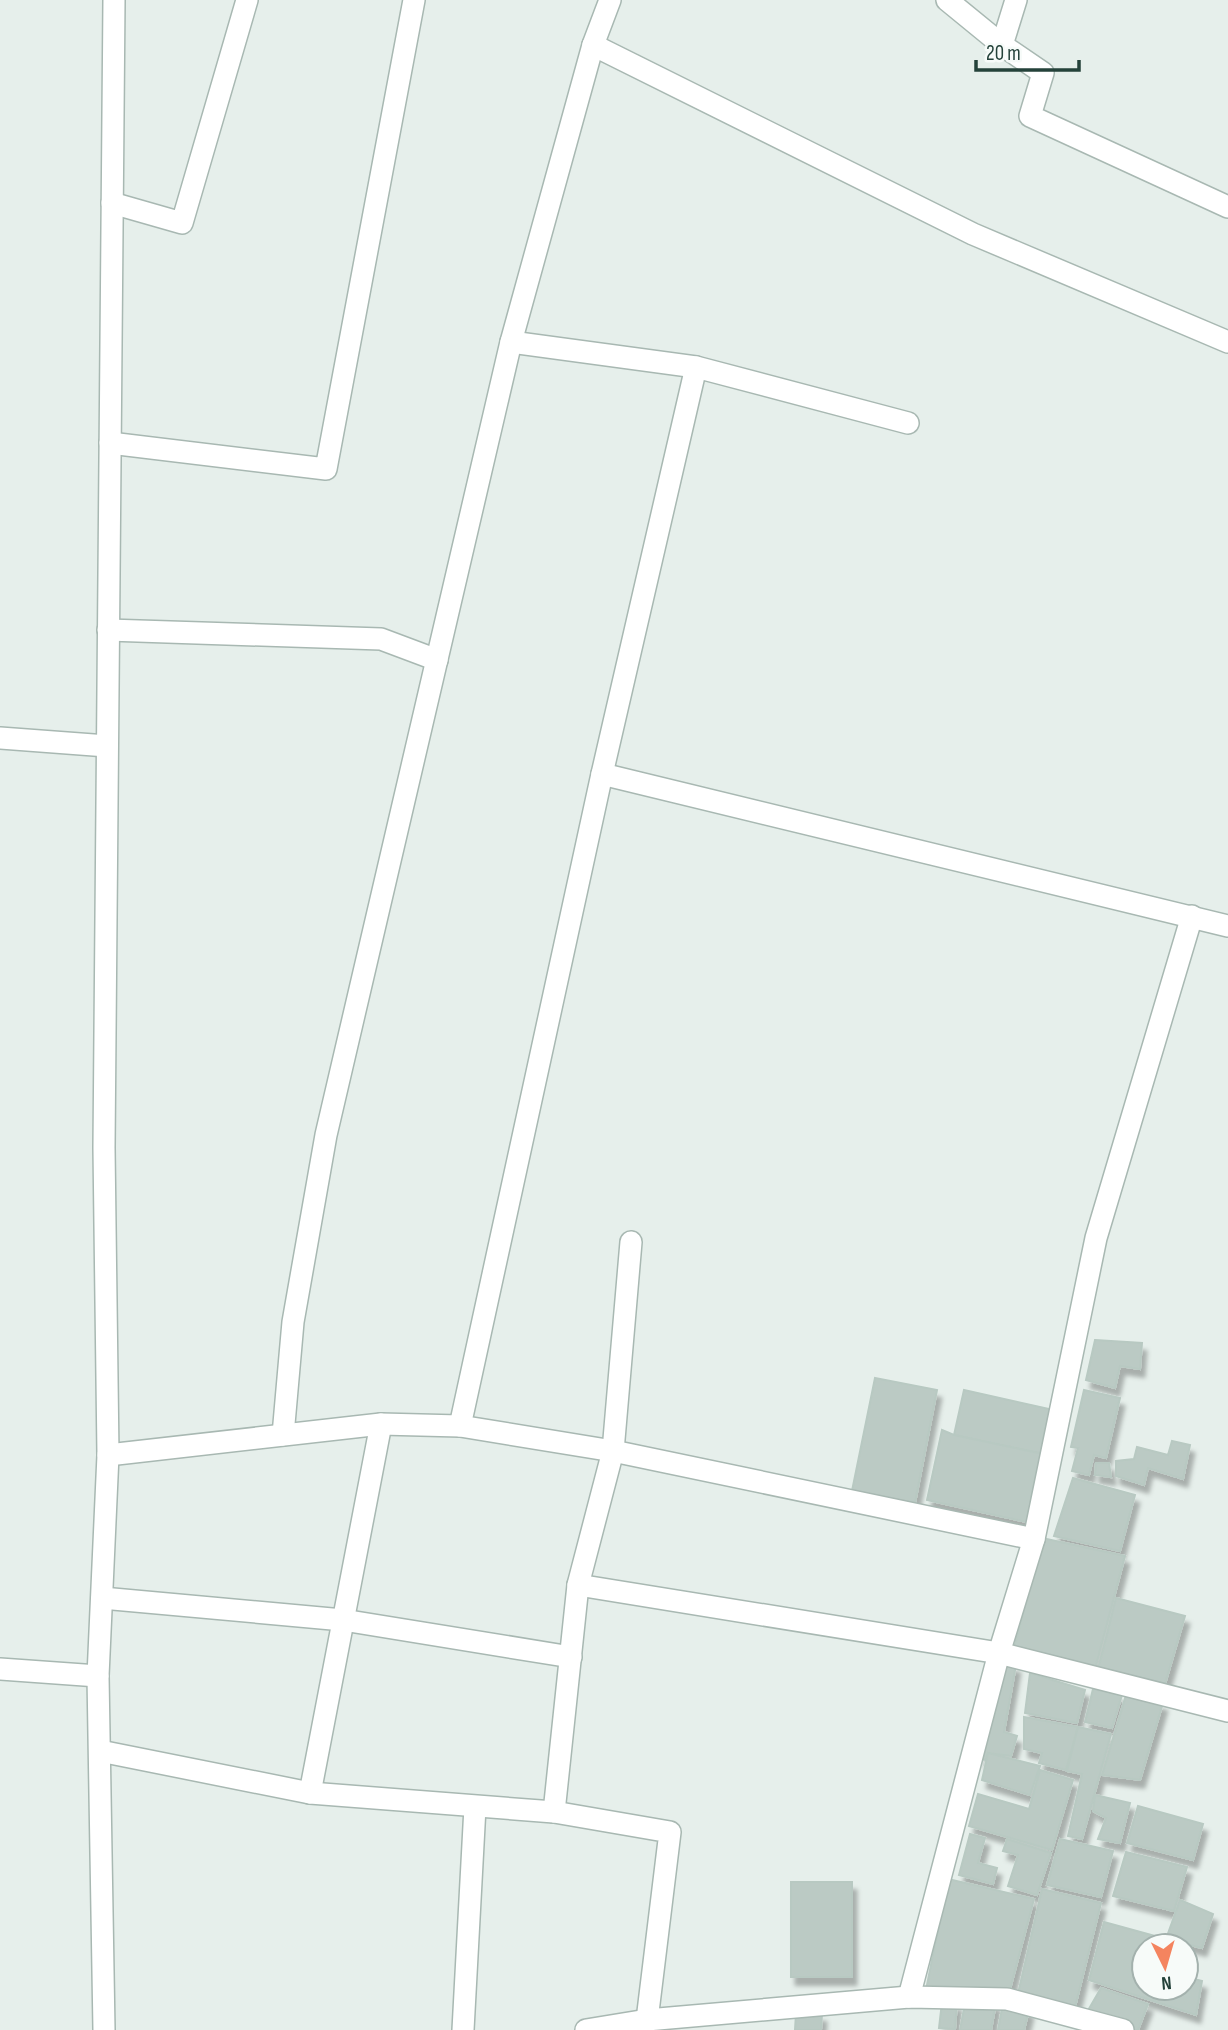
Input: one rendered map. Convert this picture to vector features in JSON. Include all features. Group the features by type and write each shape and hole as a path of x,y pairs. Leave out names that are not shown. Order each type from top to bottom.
{"street":[{"path":"104,2030 98,1676 108,1455 104,1148 114,0"},
{"path":"112,203 182,223 247,0"},
{"path":"110,443 326,469 414,0"},
{"path":"283,1435 293,1322 326,1135 511,342 593,45 610,0"},
{"path":"947,0 1002,45 1043,73 1030,116 1228,207"},
{"path":"1002,45 1016,0"},
{"path":"593,45 973,234 1228,342"},
{"path":"511,342 696,367 908,424"},
{"path":"460,1426 603,774 696,367"},
{"path":"108,630 381,639 437,660"},
{"path":"0,738 107,746"},
{"path":"603,774 1228,926"},
{"path":"909,1997 999,1653 1034,1539 1096,1238 1192,916"},
{"path":"554,1812 578,1585 613,1451 631,1242"},
{"path":"108,1455 381,1424 460,1426 613,1451 1034,1539"},
{"path":"310,1793 381,1424"},
{"path":"578,1585 999,1653 1228,1711"},
{"path":"102,1598 343,1620 571,1657"},
{"path":"0,1669 98,1676"},
{"path":"100,1751 310,1793 554,1812 670,1832 647,2020"},
{"path":"463,2030 475,1807"},
{"path":"586,2030 647,2020 909,1997 1007,1998 1123,2030"}],"building":[{"path":"1095,1340 1142,1343 1140,1369 1120,1366 1115,1388 1086,1380"},
{"path":"875,1378 937,1390 915,1503 852,1491"},
{"path":"964,1390 1058,1411 1048,1455 954,1435"},
{"path":"1084,1390 1120,1398 1106,1458 1094,1455 1089,1475 1072,1471 1078,1448 1071,1447"},
{"path":"942,1430 954,1435 1048,1455 1031,1523 927,1500"},
{"path":"1172,1441 1190,1445 1183,1479 1148,1468 1144,1485 1116,1476 1116,1461 1134,1459 1137,1447 1168,1455"},
{"path":"1096,1463 1109,1463 1111,1477 1095,1475"},
{"path":"1073,1478 1135,1495 1120,1551 1054,1536"},
{"path":"1042,1538 1125,1556 1094,1673 1013,1652"},
{"path":"1116,1598 1185,1616 1163,1691 1097,1673"},
{"path":"1007,1664 1016,1665 1004,1732 1017,1736 1011,1756 988,1753 986,1760 980,1759"},
{"path":"1030,1673 1085,1690 1077,1723 1025,1713"},
{"path":"1093,1689 1122,1695 1112,1728 1085,1722"},
{"path":"1126,1695 1163,1703 1140,1780 1102,1775"},
{"path":"1024,1717 1078,1727 1066,1770 1039,1763 1042,1753 1024,1749"},
{"path":"1078,1727 1111,1734 1082,1839 1068,1836 1082,1774 1067,1771"},
{"path":"988,1753 1040,1766 1030,1795 982,1780"},
{"path":"1040,1770 1073,1780 1052,1850 969,1826 978,1794 1029,1809"},
{"path":"1095,1795 1130,1803 1120,1843 1098,1839 1106,1818 1093,1811"},
{"path":"1138,1806 1203,1824 1193,1860 1127,1843"},
{"path":"970,1834 985,1838 978,1863 997,1868 993,1884 959,1875"},
{"path":"1007,1839 1051,1853 1037,1895 1008,1886 1018,1855 1003,1851"},
{"path":"1060,1839 1113,1851 1101,1897 1047,1885"},
{"path":"1126,1852 1187,1867 1174,1911 1113,1896"},
{"path":"948,1879 1034,1899 1009,1993 926,1990"},
{"path":"791,1882 852,1882 852,1977 791,1977"},
{"path":"1042,1889 1101,1903 1074,2011 1017,1998"},
{"path":"1180,1900 1213,1914 1202,1948 1200,1932 1169,1932"},
{"path":"1104,1922 1140,1932 1130,1932 1130,1993 1089,1980"},
{"path":"1101,1988 1130,1998 1130,2002 1148,2004 1138,2030 1125,2030 1083,2019"},
{"path":"966,1998 996,2003 991,2030 960,2030"},
{"path":"942,2002 957,2003 955,2029 939,2028"},
{"path":"1156,2002 1198,2002 1196,2015"},
{"path":"1003,2003 1029,2010 1024,2030 998,2030"},
{"path":"796,2013 822,2014 821,2030 795,2030"}]}
